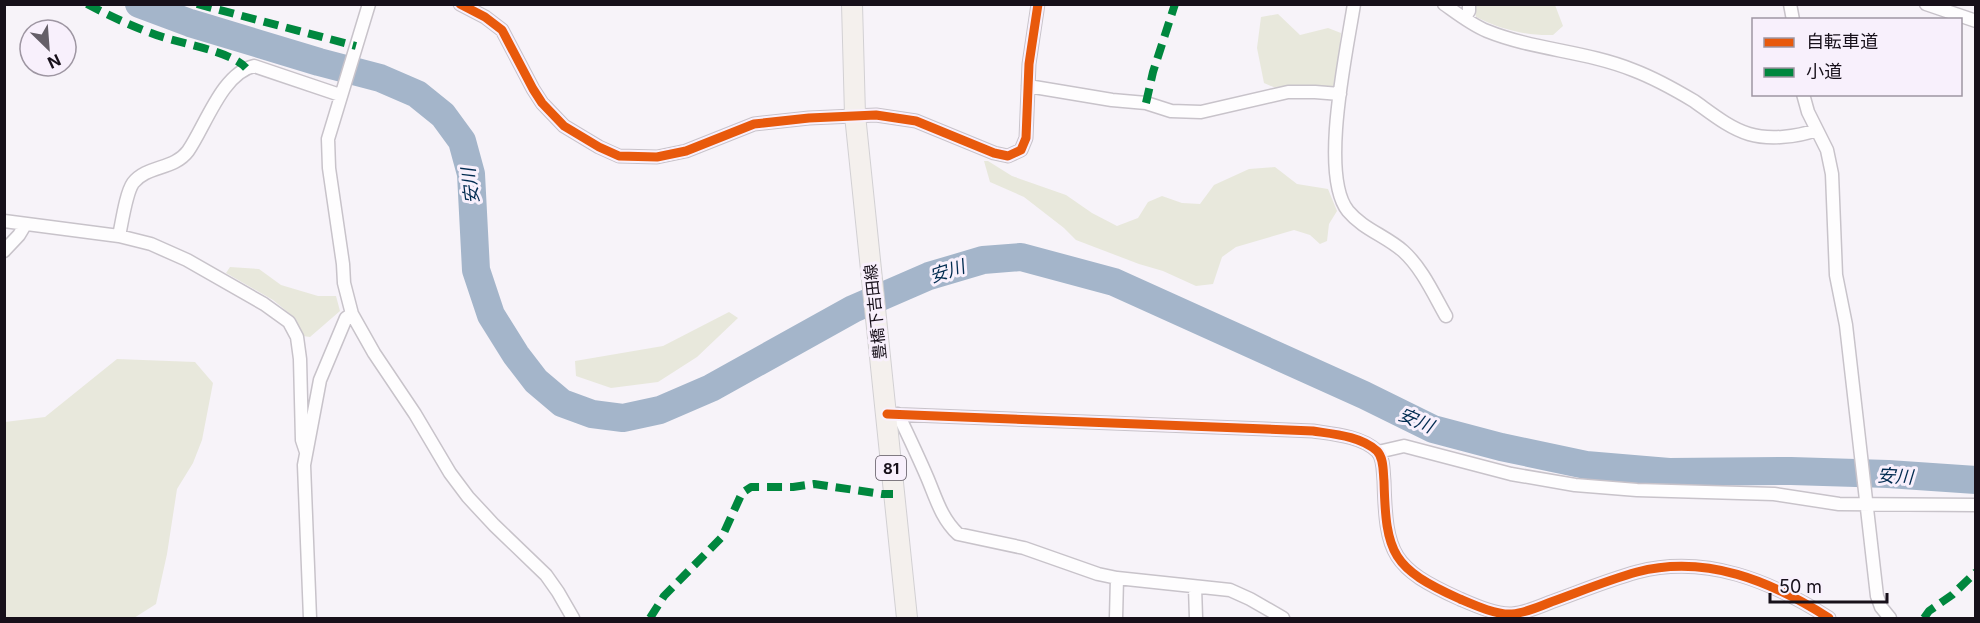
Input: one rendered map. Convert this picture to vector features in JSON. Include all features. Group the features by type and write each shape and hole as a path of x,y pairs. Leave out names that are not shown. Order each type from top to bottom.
{"main road":[{"name":"豊橋下吉田線","path":"852,4 855,115 875,318 892,414 893,494 907,618"}],"street":[{"path":"369,4 328,139 329,168 344,283 352,314 450,473 494,525 546,575 573,618"},
{"path":"460,4 485,17 502,30 542,103 564,126 599,147 620,156 657,157 686,151 754,124 855,115 876,115 915,121 993,153 1008,156 1021,150 1026,138 1028,86 1038,4"},
{"path":"1354,4 1335,141 1336,180 1348,210 1368,228 1405,253 1418,269 1446,316"},
{"path":"1444,4 1486,30 1512,39 1584,54 1631,69 1661,82 1724,122 1748,134 1767,137 1807,134 1816,130"},
{"path":"1464,18 1469,11 1469,4"},
{"path":"1926,4 1976,21"},
{"path":"119,236 132,185 141,174 178,161 188,151 207,115 236,76 246,68 254,66 342,90"},
{"path":"1028,86 1112,100 1146,103 1171,111 1202,112 1288,92 1340,94"},
{"path":"1804,96 1816,130 1827,150 1832,174 1836,275 1846,325 1877,596 1881,607 1890,618"},
{"path":"4,221 119,236 151,244 187,260 264,304 289,322 297,337 300,359 302,440 306,452"},
{"path":"4,251 25,225"},
{"path":"310,618 304,465 320,380 346,318 352,314"},
{"path":"892,414 1312,432 1343,436 1367,444 1378,452 1383,466 1389,539 1397,557 1407,570 1462,600 1510,616 1637,572 1674,566 1703,566 1740,574 1775,587 1829,618"},
{"path":"892,414 929,481 940,512 958,534 1024,548 1117,578 1230,590 1282,618"},
{"path":"1378,452 1404,446 1511,474 1575,485 1637,490 1774,494 1829,503 1865,499 1976,505"},
{"path":"1116,618 1117,578"},
{"path":"1195,587 1196,618"}],"shaded area":[{"path":"1474,5 1555,5 1563,26 1553,35 1513,31 1476,17"},
{"path":"1278,14 1300,35 1328,28 1341,33 1337,82 1331,88 1278,89 1264,83 1257,48 1261,17"},
{"path":"984,161 988,161 1012,176 1066,195 1092,213 1117,226 1138,218 1148,202 1162,196 1182,203 1200,204 1214,185 1249,169 1275,167 1297,184 1328,189 1337,211 1329,224 1327,241 1320,244 1310,235 1294,230 1236,247 1222,257 1213,284 1196,286 1163,271 1076,240 1024,197 990,182"},
{"path":"230,267 259,269 281,285 318,296 336,296 340,311 310,337 303,336 295,318 273,300 226,273"},
{"path":"729,312 738,318 697,357 658,382 611,388 576,376 575,361 663,346"},
{"path":"117,359 195,362 213,383 202,440 193,463 177,489 167,554 156,604 134,618 5,618 5,422 45,417"}],"waterway":[{"name":"安川","path":"139,4 190,23 380,78 417,94 443,115 462,141 471,174 476,270 491,315 516,355 536,381 562,403 592,414 623,418 660,410 711,388 853,309 929,276 983,260 1021,257 1114,282 1364,395 1433,429 1501,447 1586,465 1669,472 1791,471 1976,480"}],"marked path":[{"path":"87,4 161,37 228,56 246,68"},
{"path":"197,4 356,46"},
{"path":"1146,103 1153,72 1175,4"},
{"path":"650,618 664,596 722,537 742,493 751,487 793,487 814,484 893,494"},
{"path":"1924,618 1929,611 1952,595 1976,572"}],"cycle path":[{"path":"460,4 485,17 502,30 542,103 564,126 619,156 657,157 686,151 754,124 809,118 876,115 916,121 994,153 1008,156 1021,150 1026,138 1029,64 1038,4"},
{"path":"887,414 1313,431 1346,436 1370,446 1381,457 1387,526 1397,556 1420,578 1478,607 1499,613 1517,613 1532,610 1604,582 1637,572 1663,567 1688,566 1737,574 1761,582 1829,618"}]}
